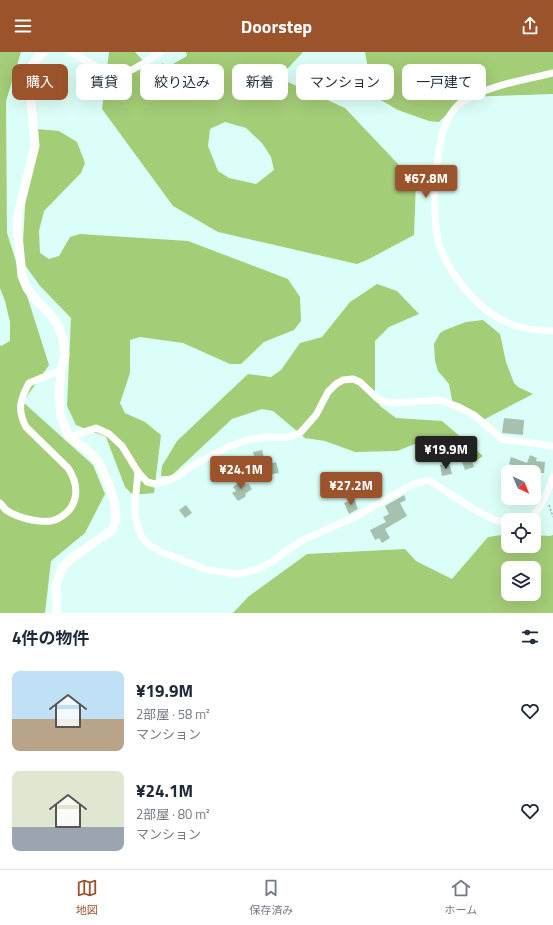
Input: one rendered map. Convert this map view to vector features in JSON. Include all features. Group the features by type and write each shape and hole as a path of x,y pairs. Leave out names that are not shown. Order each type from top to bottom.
{"street":[{"path":"43,52 33,64 29,78 35,146 17,224 22,276 27,288 58,325 63,339 65,355 61,370 61,416 69,437 85,448 98,460 109,485 115,504 116,520 112,530 72,558 62,568 56,585 58,613"},
{"path":"71,52 112,73 127,72 140,66 161,52"},
{"path":"553,73 501,85 480,92 460,102 451,112 440,141 436,173 435,209 437,236 444,259 462,287 486,310 501,319 519,327 553,331"},
{"path":"0,503 6,510 23,518 35,521 47,521 58,519 70,509 75,499 76,486 72,474 68,468 26,427 22,419 20,409 22,397 29,383 61,370"},
{"path":"69,437 96,428 109,434 122,446 138,472 147,482 155,484 178,476 195,464 230,446 247,440 267,437 290,437 300,433 316,415 328,392 336,384 343,380 353,380 360,382 379,400 396,403 440,400 459,407 474,415 502,439 553,446"},
{"path":"138,472 136,493 134,498 135,516 141,536 149,545 164,553 208,570 219,572 239,574 258,569 273,561 305,539 355,516 411,486 428,480 473,508 489,517 501,521"},
{"path":"537,513 546,496 553,477"}],"path":[{"path":"546,496 553,518"}],"green space":[{"path":"0,52 21,52 17,64 12,64 12,81 6,101 7,233 49,365 23,402 93,465 105,494 85,533 51,561 45,613 0,613 0,345 1,346 10,341 10,322 0,288"},
{"path":"109,52 135,52 146,64 140,64 140,100 224,100 224,64 173,64 187,56 186,52 303,52 288,68 288,64 232,64 232,100 288,100 288,82 296,86 296,100 327,100 345,108 416,183 414,235 357,264 218,232 173,206 102,109 103,100 132,100 132,64 108,64","holes":["225,122 246,128 262,143 271,157 274,170 256,184 229,178 218,171 208,146 210,129"]},
{"path":"365,52 553,52 553,94 486,96 486,64 402,64 402,100 461,100 439,122 429,121 398,110 381,100 394,100 394,64 367,64"},
{"path":"37,129 59,131 77,142 85,163 81,173 44,211 39,231 40,253 49,259 59,256 70,237 80,234 188,241 288,279 300,297 301,321 294,330 264,342 241,364 230,364 183,343 140,337 130,340 130,373 120,403 125,413 145,422 161,435 154,493 133,495 125,487 106,437 76,425 67,406 71,318 40,286 22,261 27,170"},
{"path":"377,284 397,291 419,314 389,327 375,341 375,395 380,406 396,418 442,421 483,456 474,462 425,440 397,451 355,452 325,441 305,438 273,411 262,409 232,419 171,476 161,476 162,466 177,441 248,374 271,377 281,370 300,343 322,337 350,302"},
{"path":"483,320 500,334 506,362 514,383 518,387 533,394 481,421 453,405 449,384 438,371 435,361 434,344 440,333 445,330 466,322"},
{"path":"501,535 501,553 541,553 541,535 553,535 553,613 233,613 249,596 307,554 405,549 416,561 452,579 488,537"}],"building":[{"path":"504,418 524,420 523,435 502,433"},
{"path":"468,448 474,467 465,470 458,451"},
{"path":"262,450 266,465 276,462 279,473 259,476 253,452"},
{"path":"530,455 537,458 536,461 545,462 544,473 541,473 541,465 509,464 511,457 527,463"},
{"path":"447,463 450,466 452,474 442,476 440,465"},
{"path":"241,481 246,485 248,483 252,489 245,494 245,497 238,501 232,493 236,491 233,487"},
{"path":"404,495 406,500 400,503 407,516 385,529 390,538 382,543 379,538 375,540 370,530 386,522 383,517 389,514 385,506"},
{"path":"354,499 358,509 349,514 344,503"},
{"path":"186,505 192,513 185,518 179,510"}]}
